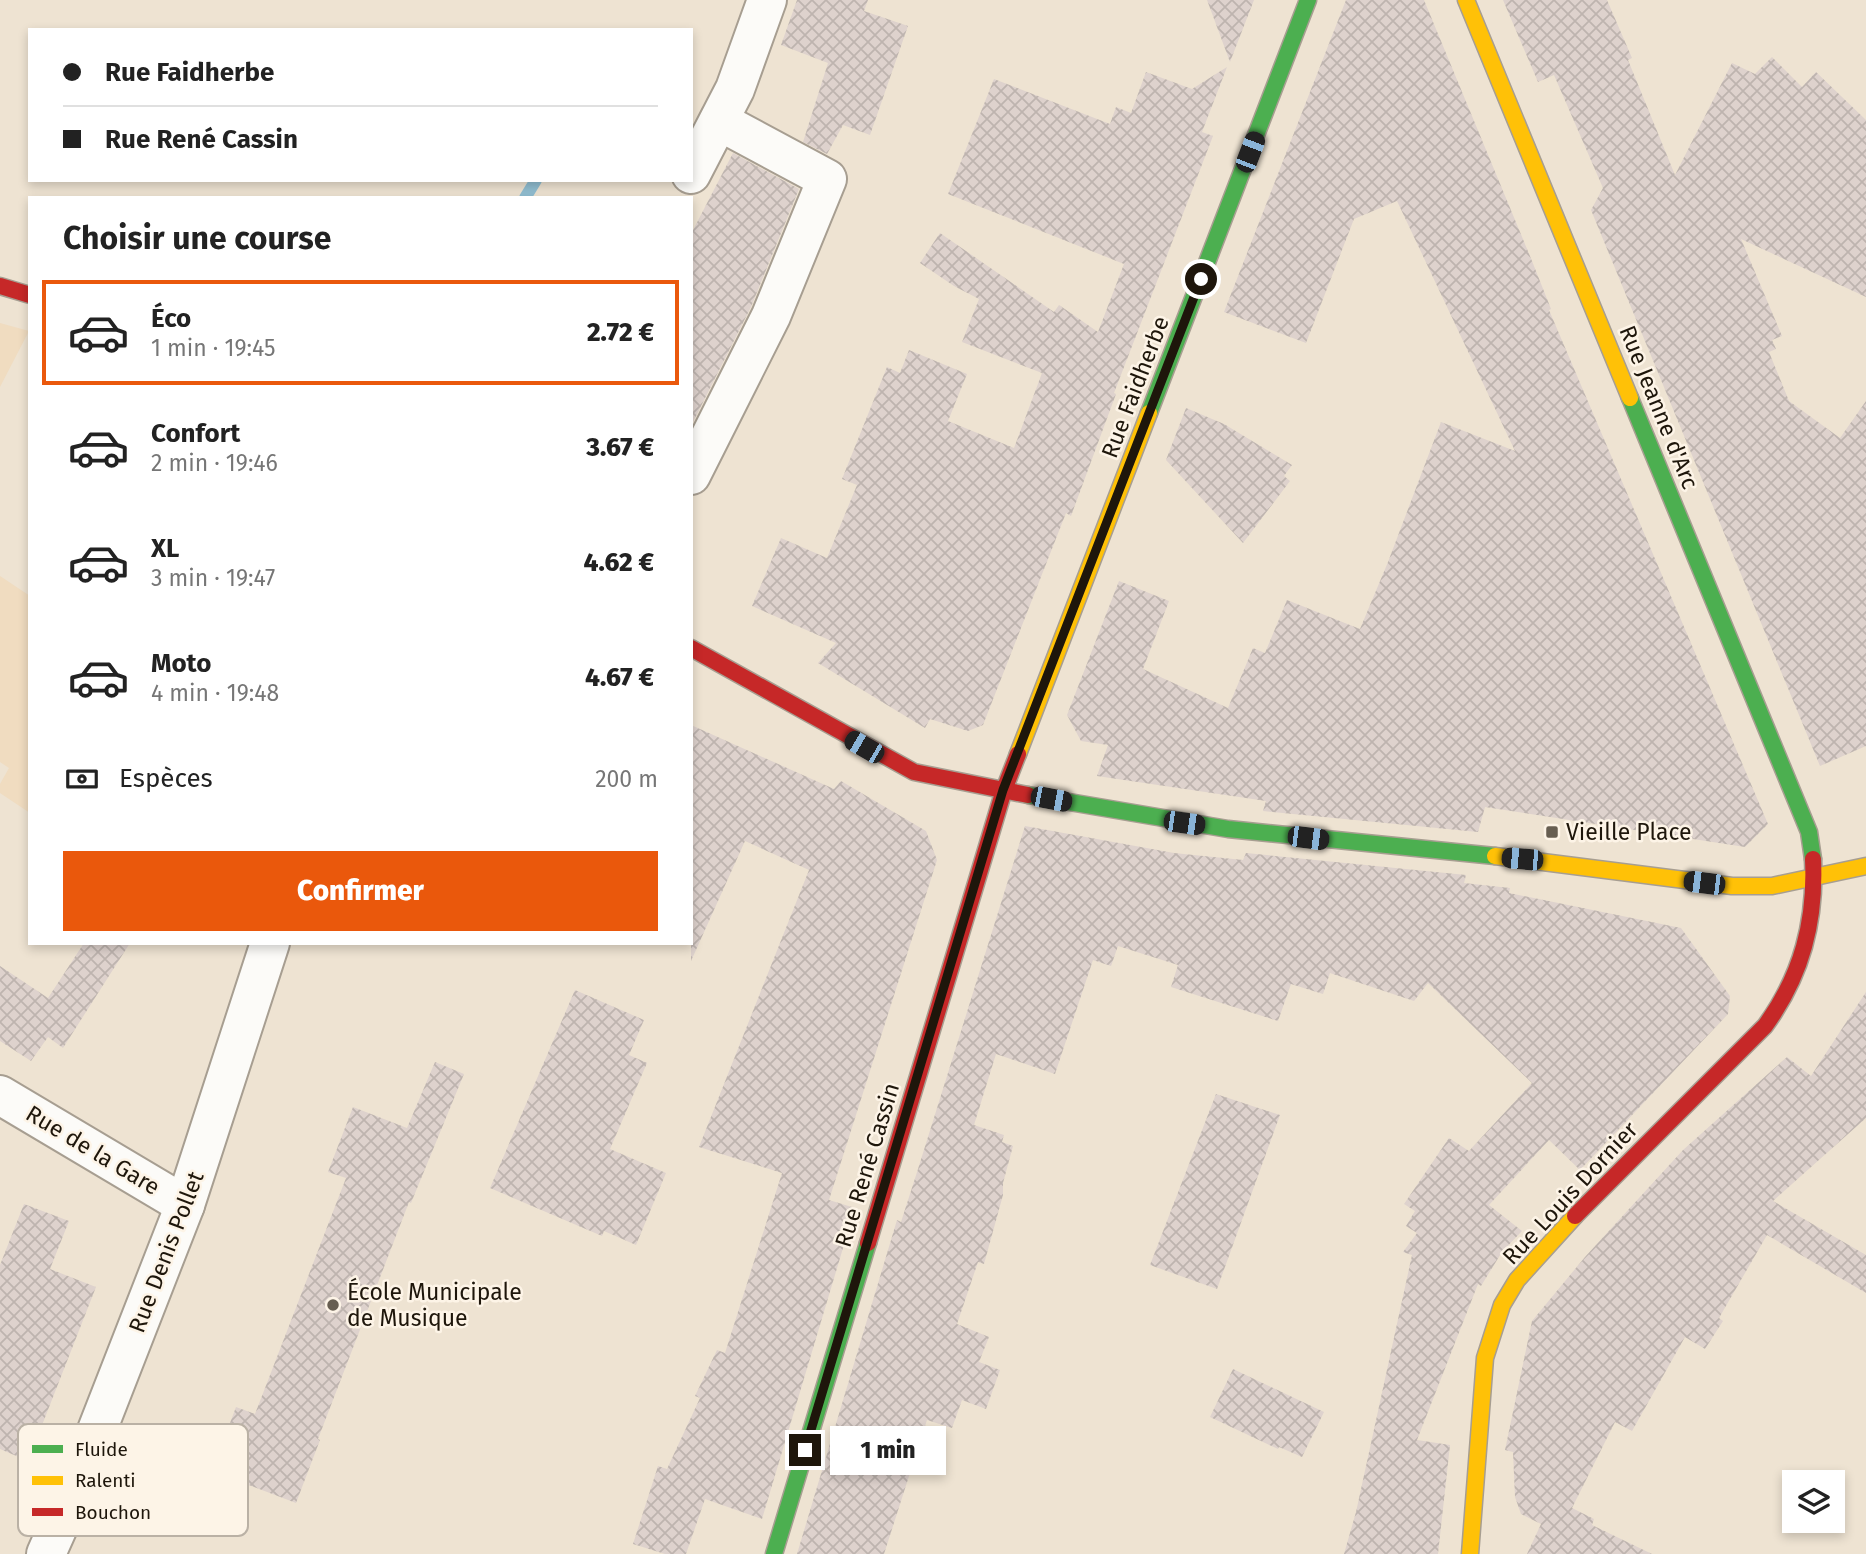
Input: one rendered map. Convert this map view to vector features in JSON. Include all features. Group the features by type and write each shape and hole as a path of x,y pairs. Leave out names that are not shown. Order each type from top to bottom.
{"street":[{"path":"693,170 736,89 767,0"},
{"name":"Rue Faidherbe","path":"1003,790 1308,0"},
{"name":"Rue Jeanne d'Arc","path":"1466,0 1808,832 1815,878"},
{"path":"693,471 771,316 827,178 719,121"},
{"path":"0,286 28,294"},
{"path":"693,649 914,772 1003,790 1228,829 1544,861 1732,886 1772,886 1866,866"},
{"name":"Rue René Cassin","path":"774,1554 1003,790"},
{"name":"Rue Louis Dornier","path":"1470,1554 1485,1358 1502,1305 1517,1280 1560,1231 1780,1008 1798,969 1810,925 1815,878"},
{"name":"Rue Denis Pollet","path":"99,1424 185,1205 269,945"},
{"name":"Rue de la Gare","path":"0,1095 185,1205"},
{"name":"Rue Denis Pollet","path":"46,1554 54,1536"}],"shaded area":[{"path":"0,323 28,333 0,387"},
{"path":"0,576 28,595 28,812 0,793 0,784 9,768 0,762"}],"building":[{"path":"797,0 868,0 864,11 908,26 870,135 843,125 827,154 803,142 828,63 781,45"},
{"path":"1207,0 1254,0 1230,62"},
{"path":"1346,0 1424,0 1532,261 1551,309 1549,310 1768,824 1745,847 1485,807 1478,832 1263,811 1266,801 1097,776 1108,745 1081,741 1067,715 1119,581 1169,601 1143,669 1228,708 1253,648 1265,653 1287,600 1360,629 1441,422 1515,451 1397,201 1354,219 1306,343 1224,312"},
{"path":"1503,0 1607,0 1632,58 1628,60 1675,175 1732,63 1755,74 1772,57 1802,87 1816,72 1866,120 1866,297 1741,239 1782,336 1772,340 1776,349 1769,352 1789,401 1840,438 1866,401 1866,746 1820,766 1591,210 1603,188 1554,75 1538,82"},
{"path":"1227,67 1202,132 1213,136 1114,393 1116,394 1071,516 1066,513 983,725 968,731 930,719 925,728 818,663 836,643 752,606 781,538 827,558 857,485 842,479 887,367 900,373 909,350 967,374 948,421 1014,448 1042,373 962,342 979,299 920,263 940,233 1054,312 1059,305 1098,332 1124,264 948,194 994,79 1110,124 1116,107 1131,113 1146,72 1192,89"},
{"path":"733,153 799,189 751,307 693,422 693,230"},
{"path":"1186,408 1224,424 1292,465 1284,476 1290,481 1243,543 1166,460"},
{"path":"693,726 834,789 841,781 926,831 937,860 829,1200 855,1208 762,1519 705,1499 686,1554 665,1554 633,1544 658,1466 667,1469 700,1398 695,1396 717,1350 725,1353 782,1173 699,1147 809,870 745,841 691,961"},
{"path":"1025,826 1174,853 1243,860 1246,853 1466,875 1464,883 1510,888 1509,893 1681,928 1730,996 1728,1014 1580,1170 1549,1140 1489,1205 1522,1231 1502,1252 1481,1286 1478,1284 1417,1440 1450,1445 1438,1554 1344,1554 1356,1512 1412,1255 1403,1252 1417,1233 1406,1226 1415,1211 1404,1204 1449,1138 1469,1151 1532,1083 1428,983 1414,1001 1330,973 1323,994 1291,984 1278,1021 1171,987 1178,965 1118,946 1111,966 1093,960 1055,1074 996,1054 974,1125 1004,1135 1002,1142 1013,1146 984,1264 978,1262 957,1324 989,1337 979,1362 1000,1370 986,1409 962,1400 952,1428 927,1420 884,1554 797,1554 897,1220 901,1222"},
{"path":"83,945 129,945 63,1048 48,1037 31,1061 0,1041 0,966 48,998"},
{"path":"575,990 644,1020 629,1055 647,1063 610,1149 666,1173 636,1245 604,1231 602,1236 490,1188"},
{"path":"1866,992 1866,1118 1773,1201 1866,1255 1866,1293 1767,1235 1719,1318 1723,1321 1705,1349 1685,1337 1632,1431 1615,1422 1572,1508 1594,1519 1592,1525 1652,1554 1527,1554 1541,1524 1521,1514 1515,1497 1513,1452 1505,1450 1532,1321 1585,1257 1683,1150 1787,1057 1811,1076"},
{"name":"École Municipale de Musique","path":"435,1062 464,1074 411,1203 409,1202 296,1503 248,1485 248,1424 230,1424 236,1407 255,1414 346,1178 328,1172 353,1107 407,1128"},
{"path":"1216,1094 1280,1115 1217,1289 1150,1265"},
{"path":"24,1204 69,1221 50,1269 96,1287 42,1424 18,1424 18,1457 0,1449 0,1265"},
{"path":"1233,1369 1324,1412 1302,1457 1279,1447 1278,1449 1210,1417"}],"waterway":[{"path":"526,196 535,182"}],"traffic: fast":[{"path":"1149,413 1308,0"},
{"path":"1630,398 1809,832 1813,859"},
{"path":"1028,795 1228,829 1495,856"},
{"path":"774,1554 868,1243"}],"traffic: slow":[{"path":"1466,0 1630,398"},
{"path":"1018,754 1149,413"},
{"path":"1495,856 1732,886 1772,886 1866,866"},
{"path":"1470,1554 1485,1358 1502,1305 1517,1280 1575,1216"}],"traffic: jam":[{"path":"0,286 28,294"},
{"path":"693,649 914,772 1028,795"},
{"path":"868,1243 1004,790 1018,754"},
{"path":"1575,1216 1765,1026 1778,1007 1797,967 1809,926 1813,859"}],"place":[{"name":"Vieille Place","path":"1552,832"},
{"name":"École Municipale de Musique","path":"333,1305"}],"route":[{"path":"805,1450 1003,790 1201,279"}]}
